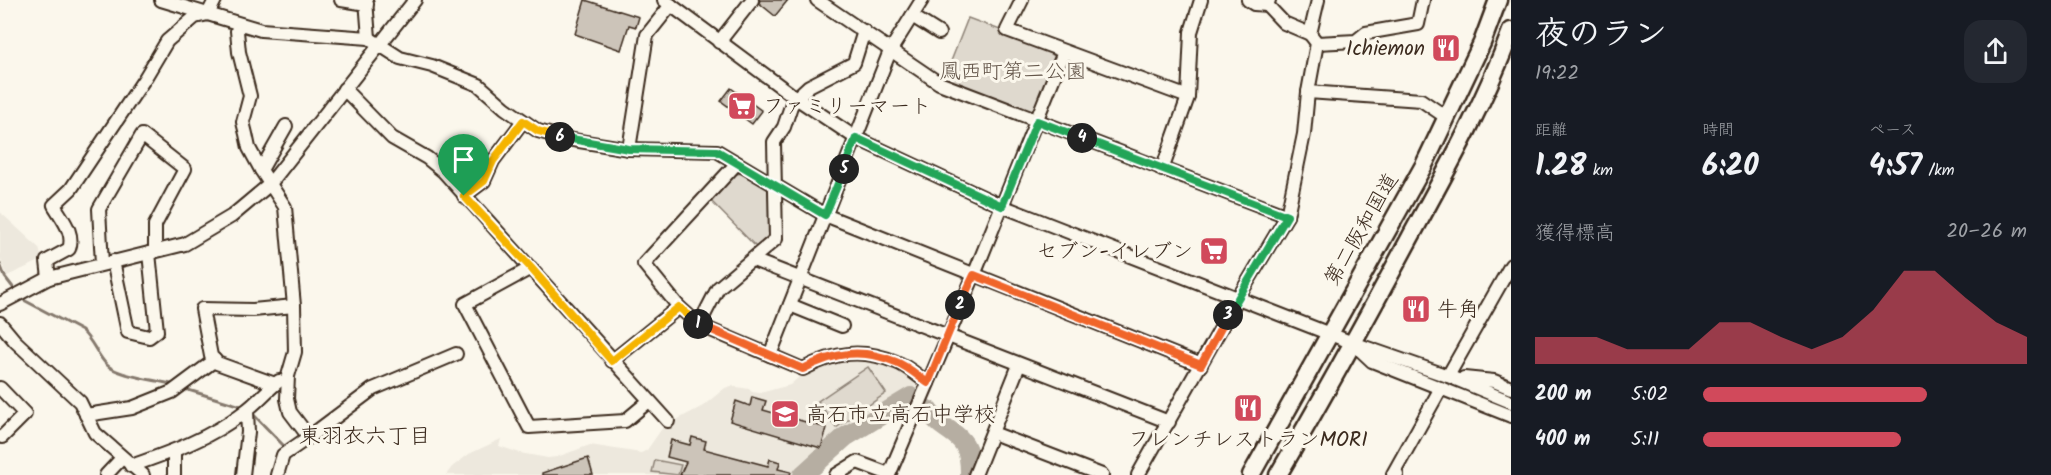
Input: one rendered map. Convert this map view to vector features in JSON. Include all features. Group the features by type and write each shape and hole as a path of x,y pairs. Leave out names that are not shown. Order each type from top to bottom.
{"highway":[{"name":"第二阪和国道","path":"1251,475 1424,165 1482,43 1498,0"},
{"path":"1278,475 1443,178 1511,31"}],"street":[{"path":"161,0 261,30 369,38 400,58 432,66 479,85 505,108 538,131 567,139 629,149 717,151 825,215 1201,365"},
{"path":"208,14 214,0"},
{"path":"341,0 366,2 369,38"},
{"path":"0,304 49,278 184,244 232,216 269,185 415,0"},
{"path":"718,40 752,0"},
{"path":"817,0 939,83 1287,216"},
{"path":"770,355 890,51 922,0"},
{"path":"1022,0 1007,30 1188,97"},
{"path":"1162,170 1188,97 1191,32 1201,0"},
{"path":"1248,0 1254,4 1268,3 1284,23 1313,38 1356,41 1366,33 1418,24 1423,0"},
{"path":"1138,475 1287,216 1304,134 1318,0"},
{"path":"629,149 647,35 667,3 796,98 856,138 1002,206 1511,402"},
{"path":"49,278 47,261 69,249 71,242 70,233 54,205 71,189 145,78 167,40 195,17 208,14"},
{"path":"912,16 939,33"},
{"path":"239,25 237,31 239,52 250,96 243,122 249,148 269,185 280,197 285,207 294,306 295,352 288,376 287,399 291,412 309,437"},
{"path":"699,326 718,288 776,239 774,142 784,127 791,106 809,86 854,63 864,31"},
{"path":"836,475 857,462 889,475 974,275 1064,52"},
{"path":"344,89 393,138 427,158 443,171 668,421"},
{"path":"1308,92 1420,100 1446,117"},
{"path":"464,196 484,181 493,161 523,121"},
{"path":"261,170 286,126"},
{"path":"142,135 185,169 154,225 152,252 157,331 149,337 128,332 108,262 99,209 142,135"},
{"path":"737,163 644,264 679,307 699,326 803,369 842,353 866,354 897,362 928,383"},
{"path":"753,260 1169,422"},
{"path":"1448,376 1507,283 1511,265"},
{"path":"531,268 465,304 530,427 625,421 649,401"},
{"path":"790,305 842,326"},
{"path":"275,384 217,363 211,356 201,309 253,310 294,306"},
{"path":"612,361 679,307"},
{"path":"0,323 15,341 80,402 95,433 143,475"},
{"path":"1353,343 1372,361 1511,416"},
{"path":"277,475 283,455 373,389 456,354"},
{"path":"86,415 132,408 172,392 215,360"},
{"path":"975,475 1019,365"},
{"path":"106,475 127,462 174,451 219,430 288,376"},
{"path":"1448,376 1494,381 1511,388"},
{"path":"0,388 25,414 2,437"},
{"path":"1397,475 1394,474 1441,388"},
{"path":"243,475 248,409"},
{"path":"993,433 1102,475"},
{"path":"174,451 174,475"}],"shaded area":[{"path":"0,212 39,248 42,260 7,276 0,258"},
{"name":"高石市立高石中学校","path":"879,358 911,376 916,387 911,395 844,437 801,475 446,475 452,467 469,454 501,439 499,446 520,453 548,458 590,445 641,453 647,450 663,427 703,406 725,388 731,386 760,393 790,385 802,372 822,361"}],"green space":[{"name":"鳳西町第二公園","path":"968,18 1059,52 1032,114 944,79"},
{"path":"743,173 770,189 772,222 768,236 758,249 710,200 736,174"},
{"path":"868,367 886,393 836,428 818,401"},
{"path":"655,460 681,465 678,475 652,472"}],"building":[{"path":"585,0 639,17 636,27 629,25 621,50 575,34"},
{"path":"760,0 788,0 775,16 759,3"},
{"name":"ファミリーマート","path":"731,88 762,111 752,124 721,101"},
{"path":"752,397 766,401 763,410 827,428 821,448 730,421 736,401 750,406"},
{"path":"692,437 706,441 704,449 768,466 770,459 780,462 778,469 791,472 790,475 680,475 686,462 667,457 671,440 690,445"},
{"path":"588,458 593,475 542,475 542,473"}],"waterway":[{"path":"0,264 5,277 15,290"},
{"path":"20,298 82,331 112,369 174,385"},
{"path":"185,389 241,406"},
{"path":"803,475 845,437 911,397"},
{"path":"928,410 935,419 962,441 967,449 970,475"},
{"path":"251,412 283,445"}],"place":[{"name":"Ichiemon","path":"1446,48"},
{"name":"ファミリーマート","path":"742,106"},
{"name":"セブン-イレブン","path":"1214,251"},
{"name":"牛角","path":"1416,309"},
{"name":"フレンチレストランMORI","path":"1248,408"},
{"name":"高石市立高石中学校","path":"785,414"}],"district":[{"name":"東羽衣六丁目","path":"365,435"}],"route":[{"path":"523,121 538,131 567,139 629,149 717,151 825,215 856,138 1002,206 1037,121 1287,216 1201,365 974,275 928,383 897,362 866,354 842,353 803,369 699,326 679,307 612,361 531,268 464,196 484,181 493,161 523,121"}]}
